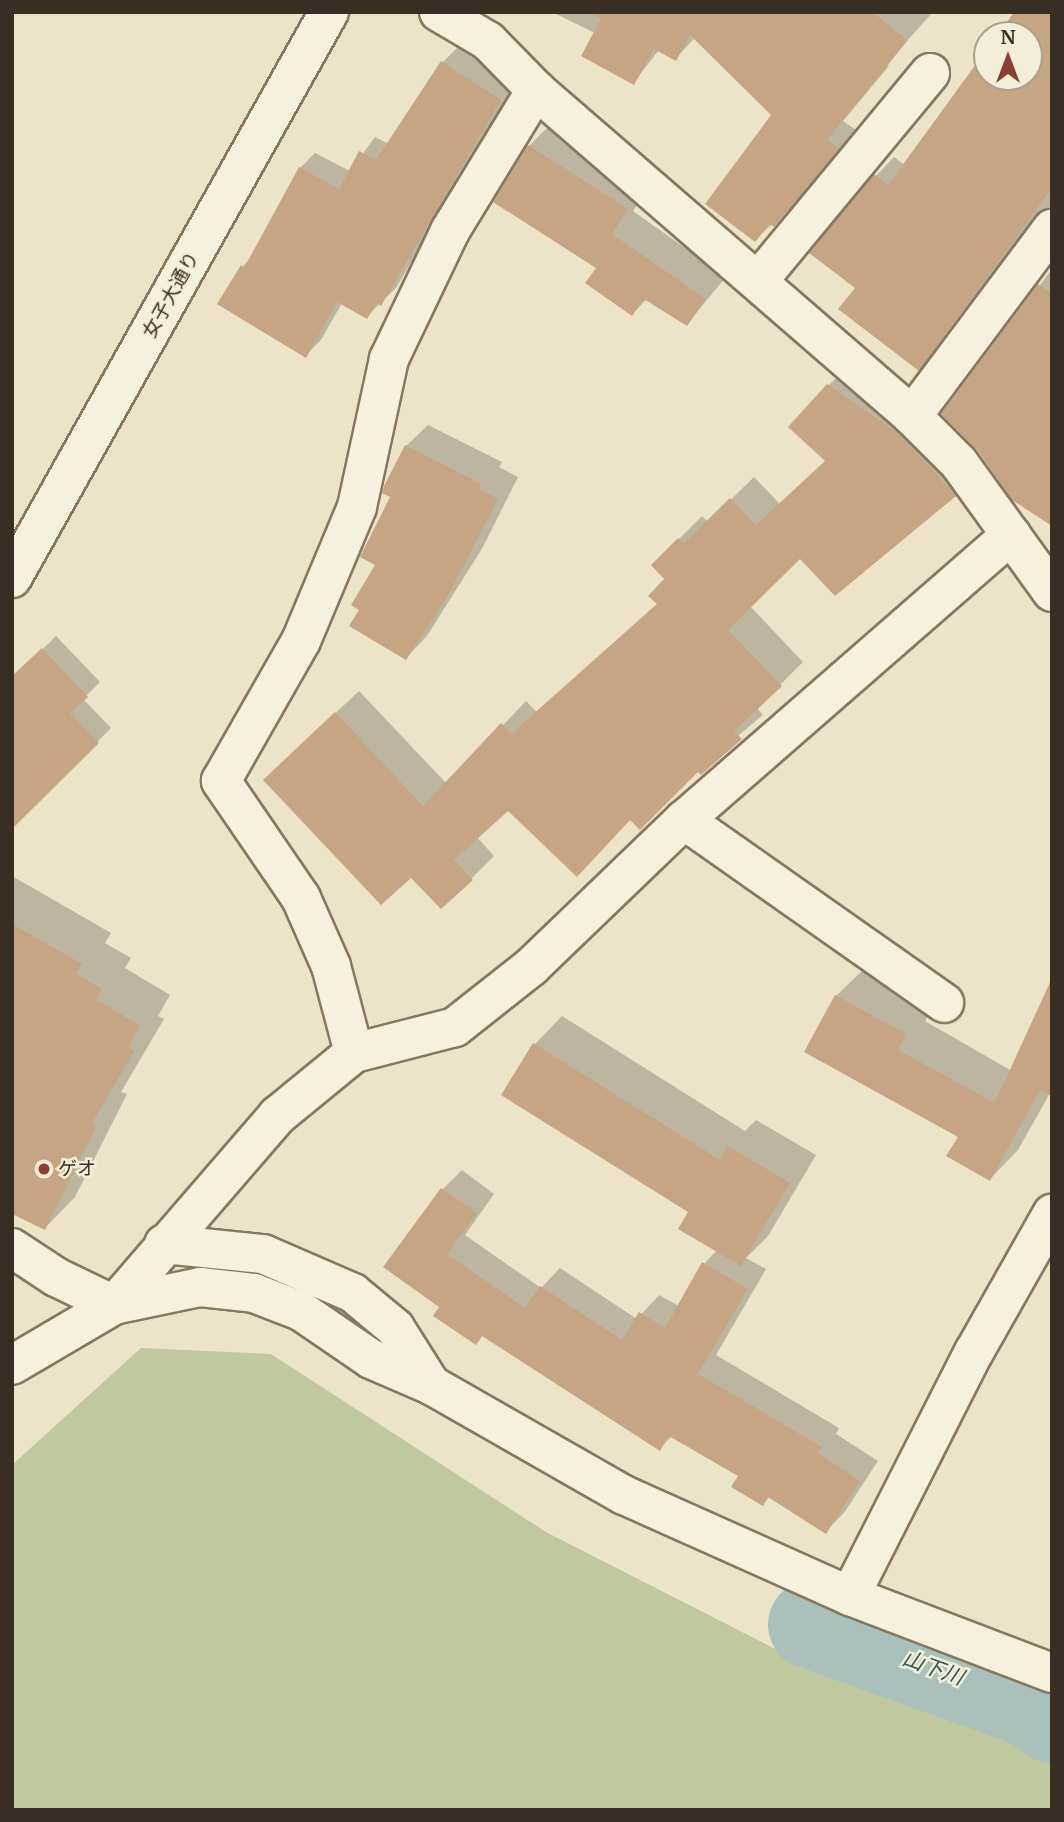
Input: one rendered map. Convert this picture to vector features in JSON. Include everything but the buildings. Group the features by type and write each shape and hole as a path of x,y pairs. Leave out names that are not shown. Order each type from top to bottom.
{"street":[{"name":"女子大通り","path":"12,578 330,12"},
{"path":"114,1305 276,1116 354,1053 455,1027 531,967 684,820 1036,557 959,463 912,416 536,90 488,41 439,12"},
{"path":"758,281 930,73"},
{"path":"354,1053 331,966 301,898 221,781 301,641 357,507 389,359 450,231 536,90"},
{"path":"912,416 1052,229"},
{"path":"684,820 944,1003"},
{"path":"850,1596 974,1352 1052,1214"},
{"path":"164,1244 262,1254 353,1293 395,1328 431,1385"},
{"path":"12,1248 56,1277 114,1305"},
{"path":"12,1365 114,1305 200,1287 254,1293 301,1311 371,1359 431,1385 624,1494 850,1596 1052,1673"}],"green space":[{"path":"141,1348 271,1354 546,1532 781,1652 1004,1725 1052,1762 1052,1810 12,1810 12,1465"}],"waterway":[{"name":"山下川","path":"812,1624 1031,1703 1052,1718"}],"place":[{"name":"ゲオ","path":"44,1169"}]}
